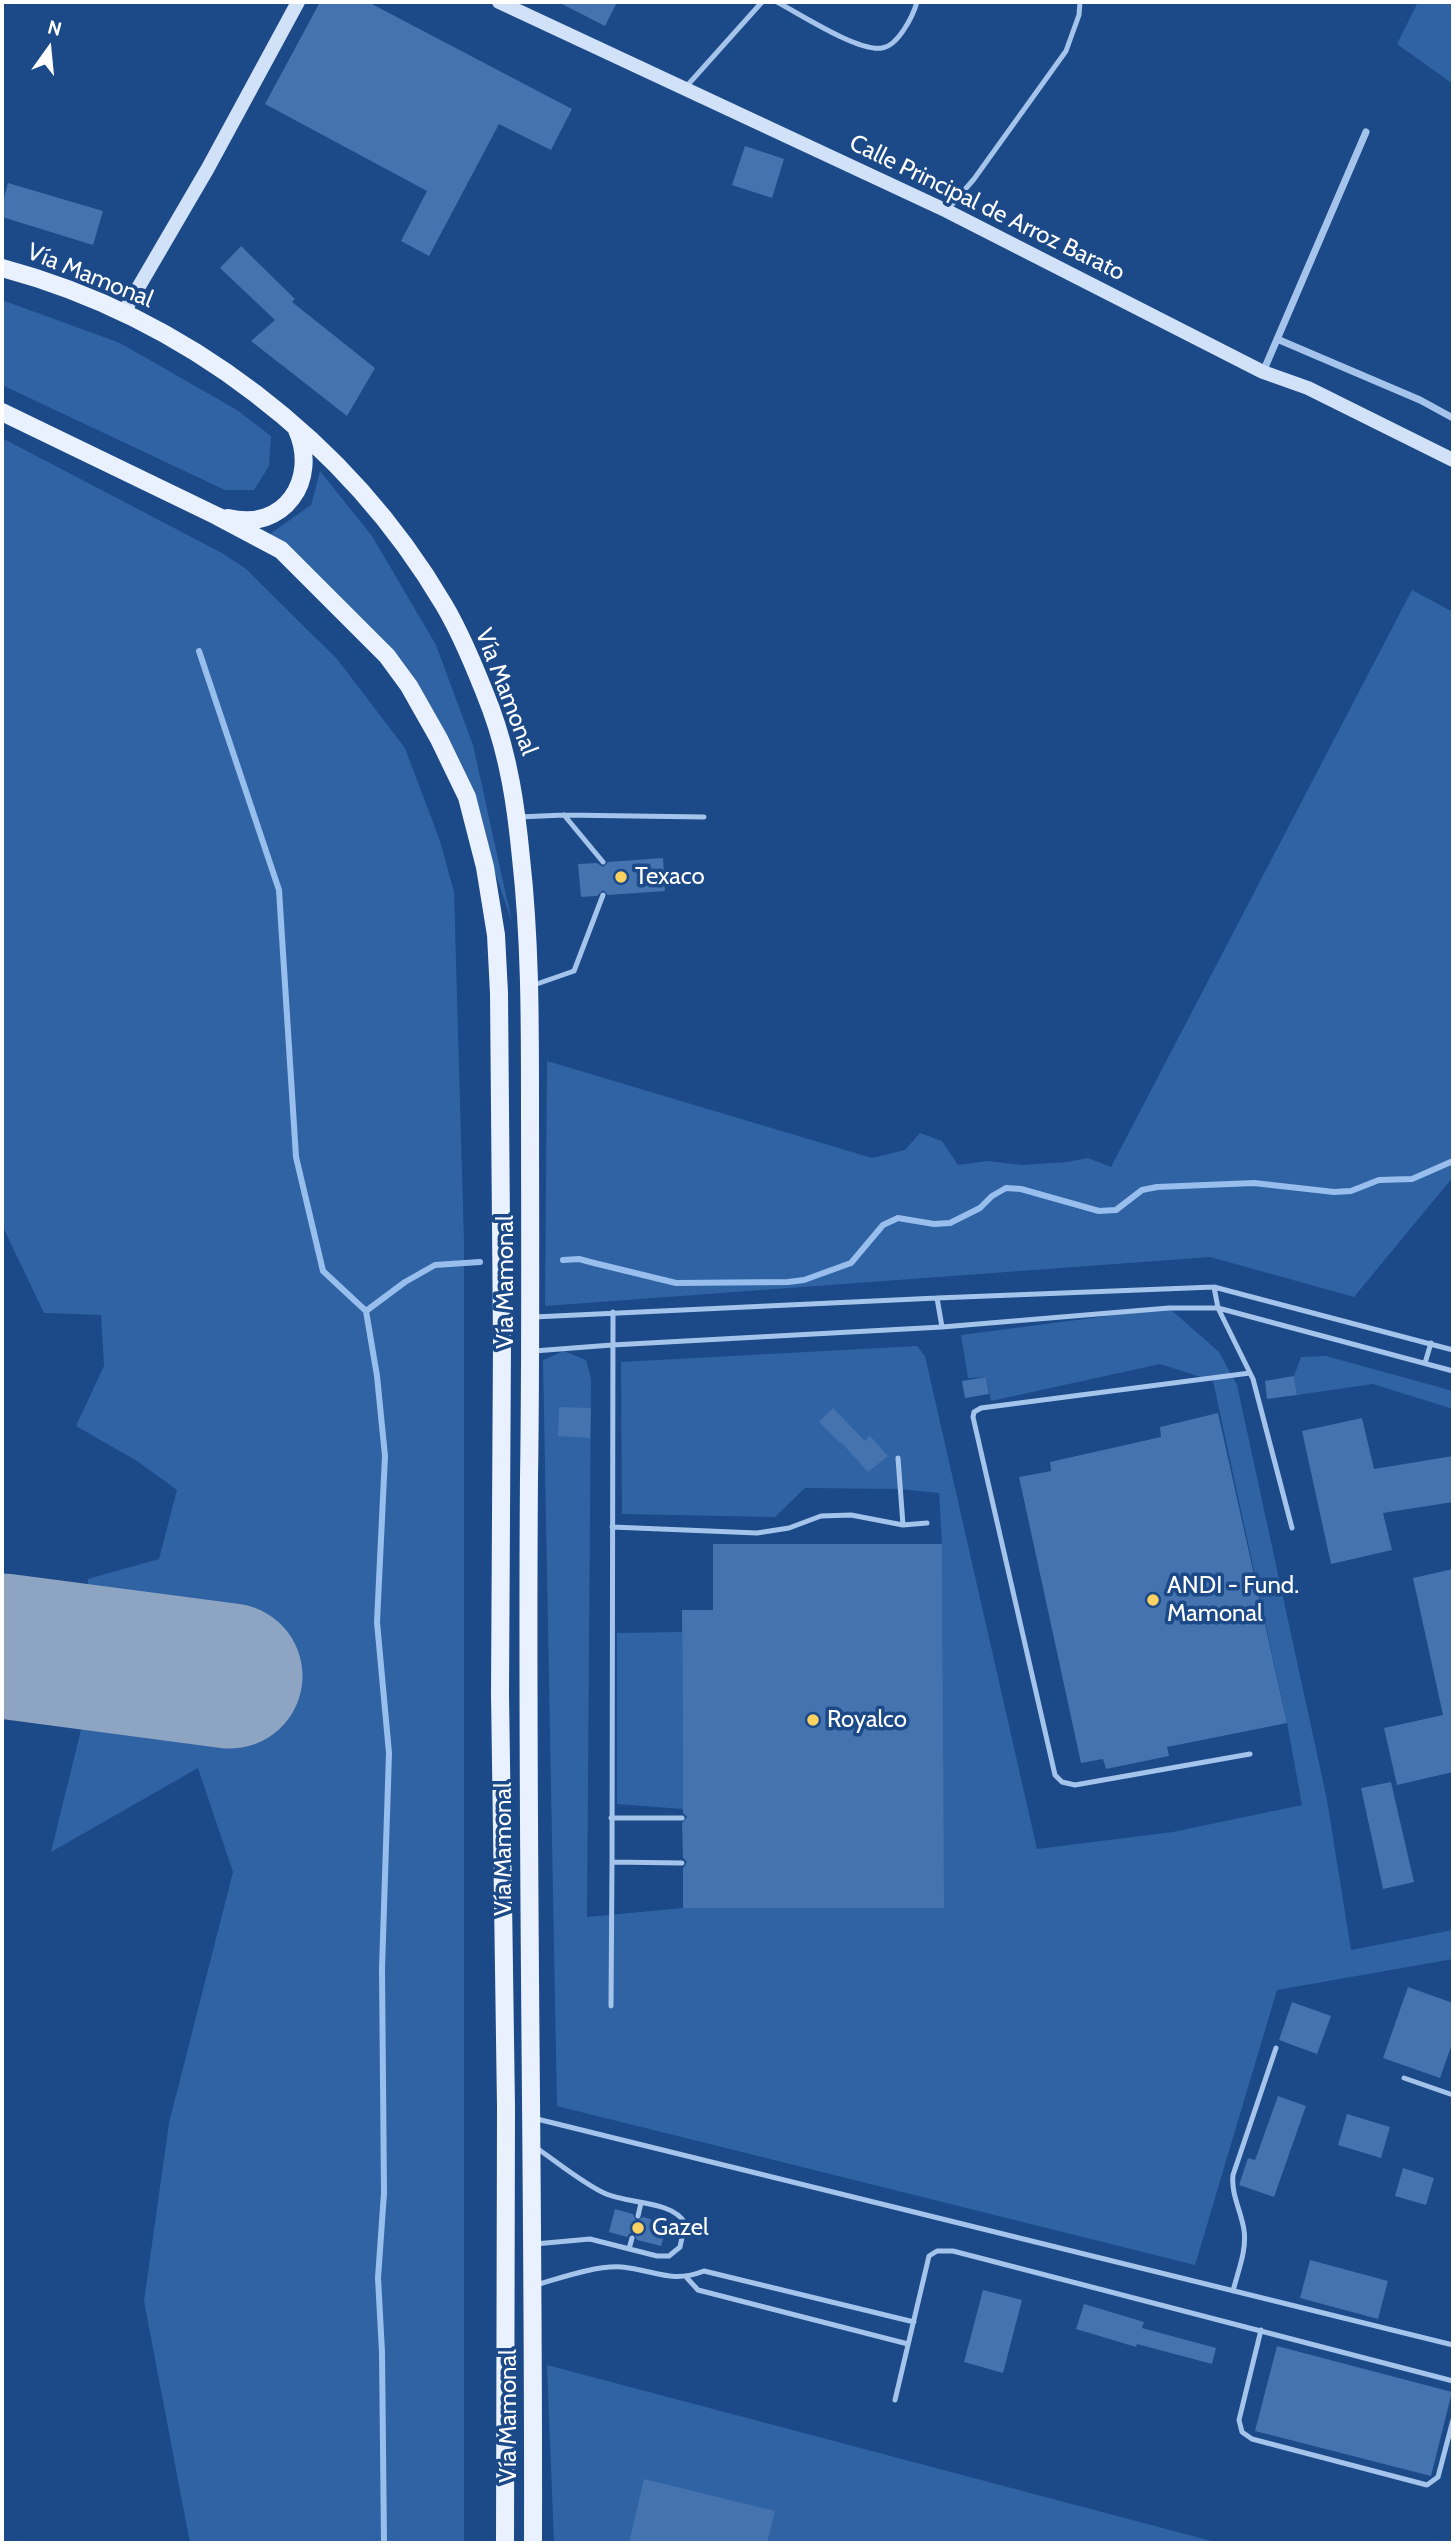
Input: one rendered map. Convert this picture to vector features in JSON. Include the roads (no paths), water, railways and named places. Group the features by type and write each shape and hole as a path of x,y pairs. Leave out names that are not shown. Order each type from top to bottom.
{"main road":[{"name":"Vía Mamonal","path":"2,268 76,291 185,345 243,383 327,456 370,502 446,608 491,708 509,763 527,915 530,987 531,1352 527,1682 533,2543"},
{"name":"Vía Mamonal","path":"2,412 217,516 281,550 387,656 409,686 467,797 485,867 496,935 499,993 502,1331 499,1693 506,2106 505,2543"},
{"path":"217,516 256,520 275,513 290,501 301,484 306,465 304,445 296,427"}],"street":[{"path":"124,313 208,168 298,2"},
{"name":"Calle Principal de Arroz Barato","path":"499,2 947,211 1263,372 1308,388 1453,460"},
{"path":"1263,372 1366,132"},
{"path":"1277,339 1420,400 1453,418"}],"lane":[{"path":"685,88 762,2"},
{"path":"777,2 864,48 884,48 894,43 917,2"},
{"path":"947,211 974,179 1066,51 1079,15 1080,2"},
{"path":"564,815 603,862"},
{"path":"517,817 704,817"},
{"path":"530,987 574,971 603,895"},
{"path":"531,1318 613,1312 1214,1287 1453,1350"},
{"path":"1214,1287 1218,1308 1250,1373 1292,1528"},
{"path":"937,1298 942,1327"},
{"path":"531,1352 942,1327 1169,1308 1218,1308 1453,1371"},
{"path":"611,2006 613,1312"},
{"path":"1425,1363 1431,1343"},
{"path":"1250,1373 981,1408 974,1412 973,1417 1055,1776 1062,1782 1075,1785 1250,1754"},
{"path":"898,1458 903,1525"},
{"path":"612,1527 757,1533 789,1528 821,1516 850,1515 903,1525 927,1523"},
{"path":"611,1818 682,1818"},
{"path":"612,1863 682,1863"},
{"path":"1233,2291 1244,2247 1242,2221 1231,2189 1233,2175 1276,2048"},
{"path":"1404,2078 1453,2095"},
{"path":"530,2117 1453,2345"},
{"path":"531,2144 604,2194 670,2210 685,2223 680,2246 669,2256 657,2256 590,2239 531,2245"},
{"path":"638,2216 641,2203"},
{"path":"629,2249 632,2238"},
{"path":"895,2400 929,2256 937,2250 953,2251 1453,2381"},
{"path":"532,2286 582,2273 621,2267 687,2278 704,2271 914,2322"},
{"path":"687,2278 698,2290 908,2344"},
{"path":"1261,2330 1239,2420 1242,2432 1252,2439 1427,2485 1438,2477 1453,2420"}],"waterway":[{"path":"199,651 279,890 296,1157 323,1271 366,1311 377,1376 385,1456 377,1622 389,1753 382,1969 384,2193 378,2278 382,2352 384,2543"},
{"path":"563,1260 579,1259 676,1283 788,1282 804,1280 851,1263 883,1225 898,1218 934,1224 950,1223 980,1208 992,1196 1006,1188 1021,1189 1099,1211 1116,1210 1142,1190 1157,1187 1254,1183 1334,1192 1351,1191 1379,1180 1412,1179 1453,1161"},
{"path":"366,1311 405,1282 435,1265 480,1262"}],"place":[{"name":"Texaco","path":"621,877"},
{"name":"ANDI - Fund. Mamonal","path":"1153,1600"},
{"name":"Royalco","path":"813,1720"},
{"name":"Gazel","path":"638,2228"}]}
